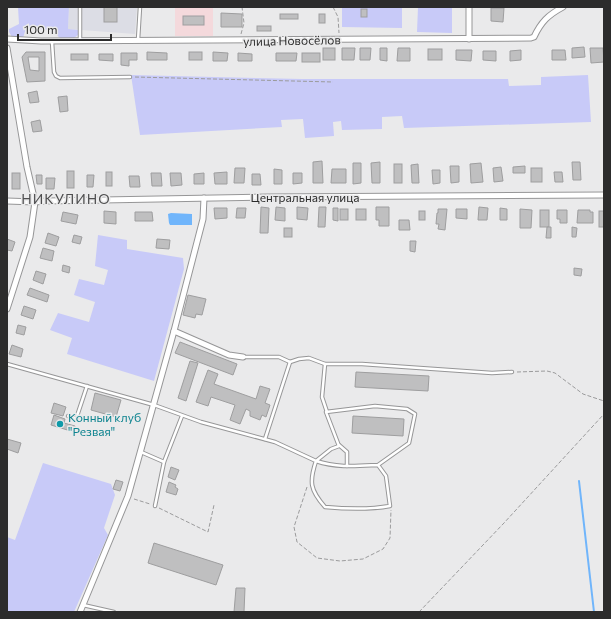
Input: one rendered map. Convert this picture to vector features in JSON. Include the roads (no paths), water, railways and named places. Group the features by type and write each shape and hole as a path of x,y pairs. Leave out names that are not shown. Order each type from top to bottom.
{"street":[{"path":"469,7 469,39"},
{"name":"улица Новосёлов","path":"7,39 52,41 240,41 534,38 542,23 550,14 563,7"},
{"path":"7,48 27,166 35,202 30,237 7,309"},
{"name":"Центральная улица","path":"7,201 35,202 204,198 604,195"},
{"path":"80,612 128,496 154,405 203,219 204,198"},
{"path":"174,331 229,355 243,357"}],"lane":[{"path":"80,7 80,41"},
{"path":"138,41 140,7"},
{"path":"52,41 54,72 56,76 60,78 130,77"},
{"path":"243,357 280,358 290,362 309,358 325,364 362,364 492,373 512,372"},
{"path":"265,439 290,362"},
{"path":"7,364 154,405 182,416 275,442 316,461 329,465 378,465 409,443 416,414 407,409 375,406 326,412"},
{"path":"325,364 322,397 339,446 347,452 347,466"},
{"path":"68,416 76,419 87,386"},
{"path":"154,506 164,462 182,416"},
{"path":"339,446 331,448 316,461 311,477 315,496 325,507 346,509 390,506 386,476 378,465"},
{"path":"141,451 164,462"},
{"path":"83,605 114,612"}],"water":[{"path":"168,214 192,214 192,225 170,225"}],"waterway":[{"path":"579,481 594,612"}],"place":[{"name":"Конный клуб \"Резвая\"","path":"60,424"}],"district":[{"name":"НИКУЛИНО","path":"66,198"}]}
